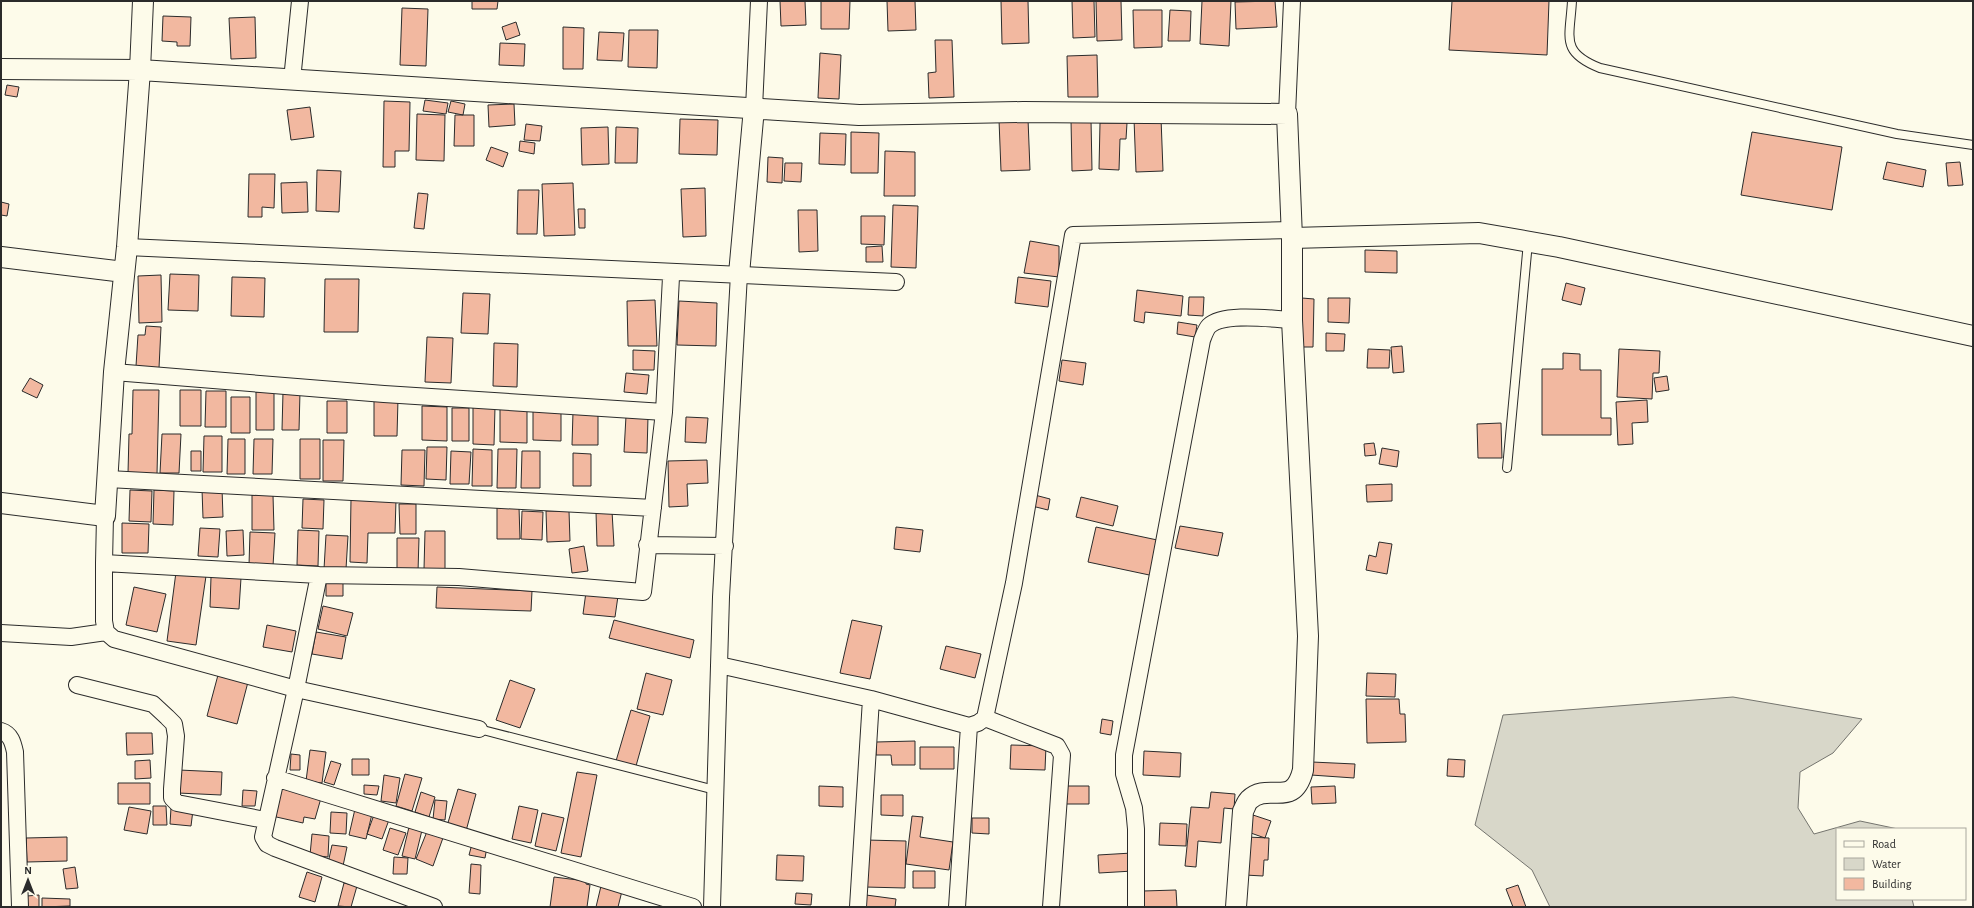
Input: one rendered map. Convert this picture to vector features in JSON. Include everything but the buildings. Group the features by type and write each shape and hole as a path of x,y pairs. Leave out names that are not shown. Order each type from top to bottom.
{"street":[{"path":"143,1 140,70 127,247 114,372 105,516 104,621 106,632 114,639 296,689 479,729"},
{"path":"292,80 300,1"},
{"path":"712,907 719,665 739,274 754,108 759,1"},
{"path":"1236,907 1243,811 1249,800 1258,794 1291,791 1300,784 1303,770 1308,636 1292,320 1292,234 1287,114 1292,1"},
{"path":"1,70 140,70 859,115 1023,112 1287,114"},
{"path":"719,665 871,699 969,726 978,723 985,718 1014,583 1074,235 1479,233 1559,246 1973,336"},
{"path":"127,247 896,282"},
{"path":"1,257 124,272"},
{"path":"104,563 319,574 459,577 643,592 647,545 653,508 664,412 671,277"},
{"path":"1136,907 1136,822 1134,808 1124,774 1124,755 1202,340 1208,326 1215,321 1223,319 1292,320"},
{"path":"114,372 384,394 664,412"},
{"path":"108,479 653,508"},
{"path":"1,503 105,516"},
{"path":"647,545 725,546"},
{"path":"319,574 296,689 265,820 263,837 267,844 275,848 434,907"},
{"path":"1,633 71,636 106,632"},
{"path":"77,684 153,704 174,724 176,736 172,798 177,803 265,820"},
{"path":"858,907 871,699"},
{"path":"985,718 1057,746 1062,755 1052,907"},
{"path":"957,907 969,726"},
{"path":"1,731 6,732 13,741 15,752 20,907"},
{"path":"275,778 693,907"}],"lane":[{"path":"1572,1 1570,40 1573,51 1583,61 1600,68 1897,134 1973,145"},
{"path":"1506,468 1528,242"},
{"path":"479,729 715,790"}],"water":[{"path":"1733,697 1862,719 1833,753 1800,772 1798,808 1814,834 1860,821 1893,828 1836,828 1836,900 1912,900 1914,907 1550,907 1532,870 1475,825 1503,715"}]}
